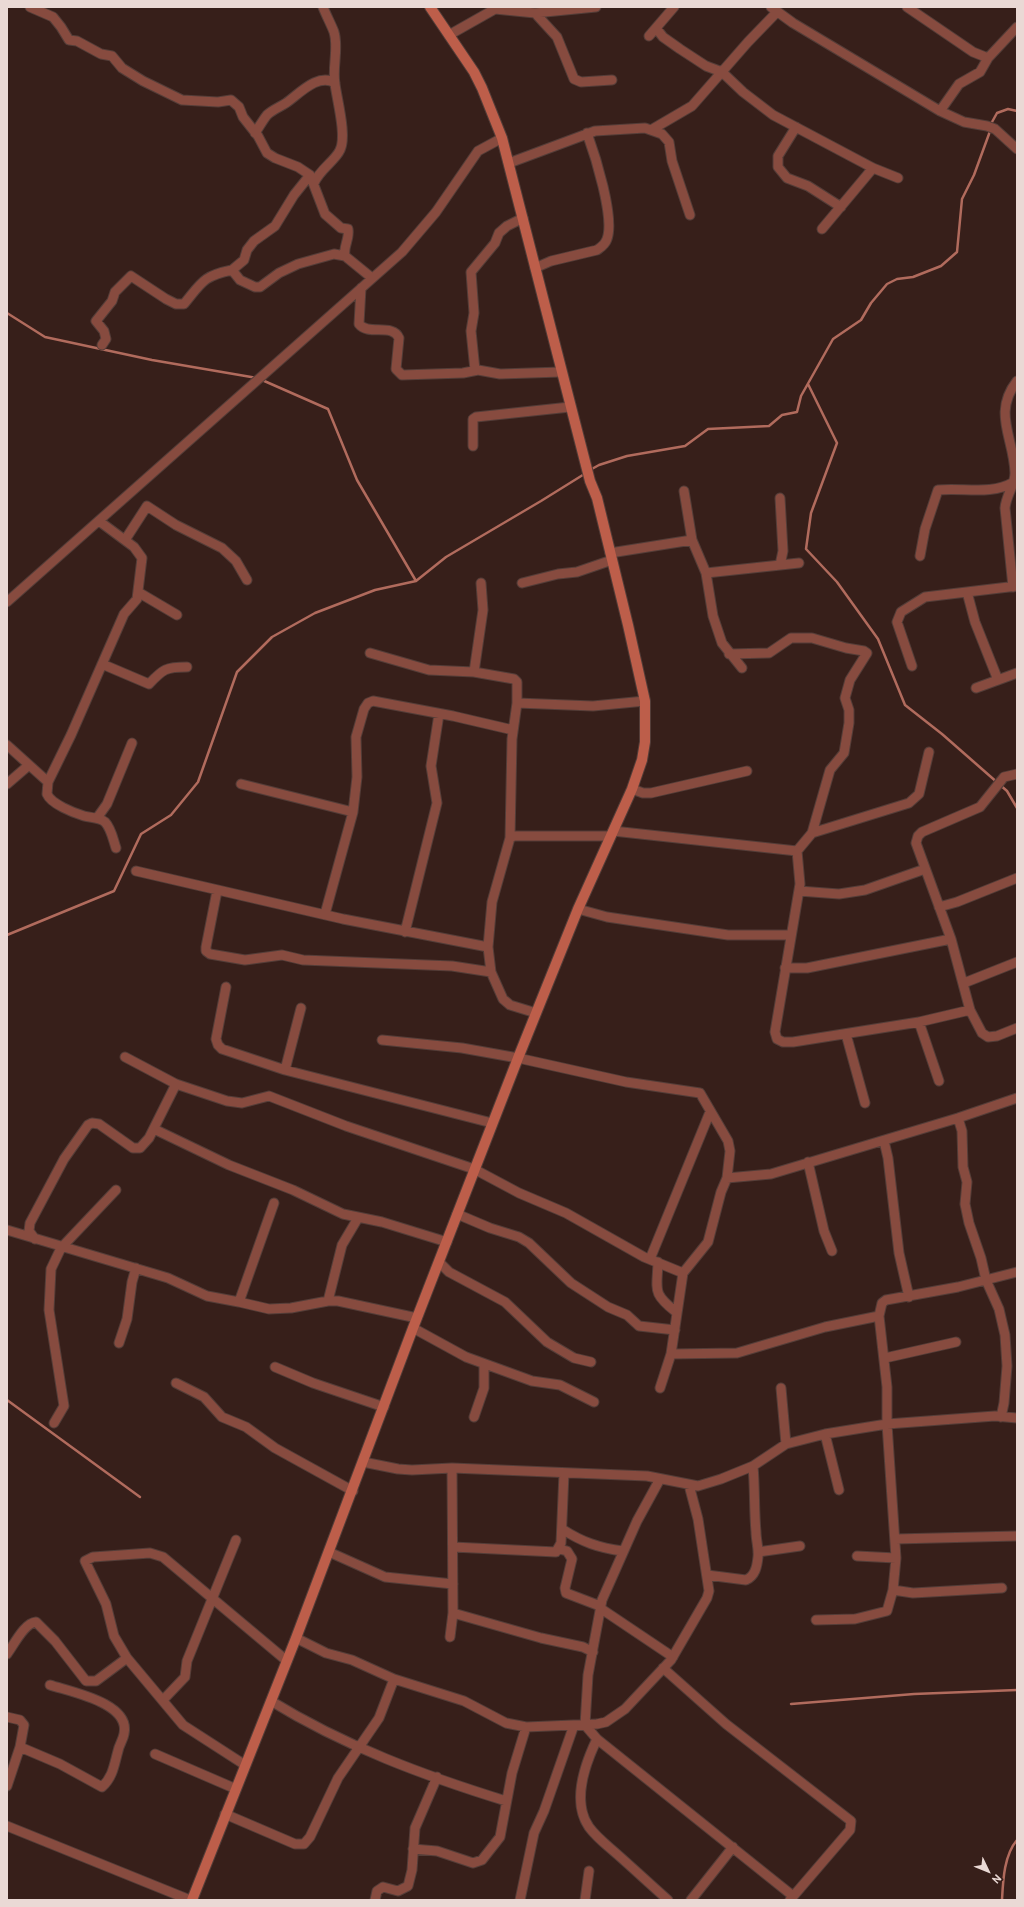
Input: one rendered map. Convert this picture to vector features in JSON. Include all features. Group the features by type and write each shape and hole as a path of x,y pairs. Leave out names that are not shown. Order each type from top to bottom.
{"main road":[{"path":"191,1900 296,1638 492,1123 578,909 632,788 642,760 645,742 645,701 611,556 597,498 590,481 570,408 524,218 502,138 482,88 430,7"}],"street":[{"path":"30,7 53,17 69,40 76,41 101,54 112,56 122,68 138,78 182,100 218,102 231,100 239,107 243,117 267,153 275,158 298,167 312,179 325,214 341,228 348,229 349,235 344,251 345,256"},
{"path":"102,345 106,339 104,331 96,321 112,301 114,292 130,276 166,299 180,305 184,304 203,280 216,274 232,270 244,260 247,250 254,241 275,226 294,195 322,170 340,151 342,141 342,123 338,111 334,83 336,45 334,32 323,7"},
{"path":"449,35 495,9 535,13 596,7"},
{"path":"649,36 674,7"},
{"path":"907,7 973,52 988,58"},
{"path":"652,130 692,106 774,9 940,111 964,122 991,128 1017,149"},
{"path":"535,13 557,37 574,79 580,82 612,80"},
{"path":"940,111 959,84 980,72 988,58 1017,27"},
{"path":"656,28 663,37 674,45 706,66 722,72 754,101 773,115 874,168 898,178"},
{"path":"255,133 268,114 286,104 302,89 323,80 331,80 334,83"},
{"path":"509,163 594,131 638,127 652,130 662,134 669,142 672,161 690,215"},
{"path":"796,127 778,156 778,167 787,178 808,186 841,207"},
{"path":"535,268 550,261 597,250 602,247 608,238 609,224 602,176 588,133"},
{"path":"7,602 416,238 478,151 502,138"},
{"path":"822,229 874,168"},
{"path":"475,370 471,331 474,313 471,272 495,243 499,233 507,226 524,218"},
{"path":"232,270 240,280 255,287 260,287 279,273 298,264 334,254 345,256 372,278"},
{"path":"361,288 359,324 361,327 394,332 398,334 399,338 396,368 399,374 463,373 475,370 500,374 561,372"},
{"path":"912,666 897,622 901,612 925,597 1015,586 1005,508 1007,495 1015,482 1014,458 1008,438 1005,403 1017,381"},
{"path":"473,446 472,424 476,417 570,408"},
{"path":"920,556 925,529 938,490 987,490 1004,488 1015,482"},
{"path":"684,491 692,540 706,573 714,616 722,643 729,654 742,668"},
{"path":"780,498 783,551 780,565"},
{"path":"125,540 147,506 176,525 222,548 236,561 247,580"},
{"path":"99,520 134,547 142,558 138,592 136,599 124,614 71,735 48,782 47,794 53,801 76,813 97,818 104,822 109,828 116,848"},
{"path":"522,583 558,574 577,572 611,556 692,540"},
{"path":"706,573 799,563"},
{"path":"474,672 483,610 481,584"},
{"path":"138,592 177,615"},
{"path":"967,592 975,622 998,680"},
{"path":"729,654 769,653 791,638 812,638 867,653 850,680 846,698 849,710 849,723 844,753 830,770 812,833 797,851 800,872 799,891 790,935 775,1032 777,1039 783,1042 793,1042 919,1022 970,1010"},
{"path":"370,653 429,670 474,672 514,679 519,686 513,730 510,838 492,902 488,947 491,972 503,999 510,1005 536,1013"},
{"path":"102,664 148,684 170,667 187,667"},
{"path":"976,688 998,680 1016,676"},
{"path":"517,703 589,706 645,701"},
{"path":"325,914 353,812 357,777 356,737 364,709 368,703 373,702 439,714 513,730"},
{"path":"405,932 437,803 431,766 439,714"},
{"path":"97,818 107,804 132,743"},
{"path":"7,745 48,782"},
{"path":"812,833 909,803 919,794 928,752"},
{"path":"7,784 29,765"},
{"path":"632,788 643,793 651,793 747,771"},
{"path":"1017,774 1004,777 980,807 922,832 918,836 916,843 951,939 970,1010 982,1034 997,1036 1017,1028"},
{"path":"241,784 353,812"},
{"path":"510,838 514,836 612,833 797,851"},
{"path":"799,891 839,894 865,890 925,869"},
{"path":"136,871 217,891 405,932 488,947"},
{"path":"939,907 957,902 1017,878"},
{"path":"217,891 206,947 206,951 210,954 245,960 282,955 310,960 452,966 491,972"},
{"path":"578,909 608,917 728,935 790,935"},
{"path":"785,968 807,968 951,939"},
{"path":"964,983 1017,962"},
{"path":"226,987 216,1039 218,1045 222,1049 285,1070 492,1123"},
{"path":"285,1070 301,1008"},
{"path":"919,1022 939,1081"},
{"path":"846,1034 865,1103"},
{"path":"382,1040 462,1048 518,1058 626,1082 700,1093 728,1141 730,1151 727,1178 721,1192 708,1242 683,1273 676,1312 671,1354 660,1388"},
{"path":"125,1057 176,1084 235,1103 242,1103 269,1096 359,1130 474,1169 520,1193 566,1213 633,1252 683,1273"},
{"path":"35,1239 29,1231 30,1223 68,1154 88,1125 92,1123 98,1124 136,1149 142,1146 154,1129 176,1084"},
{"path":"727,1178 764,1176 884,1141 1017,1098"},
{"path":"676,1312 659,1298 654,1261 710,1112"},
{"path":"958,1118 962,1131 963,1167 967,1186 965,1204 986,1280 999,1309 1005,1335 1007,1366 1002,1417"},
{"path":"154,1129 229,1165 298,1192 343,1214 382,1222 446,1242"},
{"path":"884,1141 888,1158 899,1253 909,1297"},
{"path":"808,1162 824,1231 832,1251"},
{"path":"54,1423 64,1406 59,1368 52,1339 49,1300 51,1269 61,1248 116,1190"},
{"path":"239,1302 274,1203"},
{"path":"457,1214 529,1242 571,1283 608,1307 626,1315 639,1326 675,1330"},
{"path":"328,1301 342,1246 358,1218"},
{"path":"7,1230 61,1248 168,1278 207,1296 278,1310 328,1301 417,1318"},
{"path":"439,1262 449,1272 505,1302 547,1342 574,1358 591,1362"},
{"path":"119,1342 127,1319 132,1282 136,1268"},
{"path":"816,1620 855,1619 887,1611 893,1590 896,1539 887,1424 885,1358 879,1316 880,1309 886,1300 909,1297 1017,1272"},
{"path":"671,1354 737,1353 825,1327 879,1316"},
{"path":"413,1328 453,1352 484,1365 532,1381 560,1385 594,1402"},
{"path":"885,1358 956,1342"},
{"path":"474,1418 484,1388 484,1365"},
{"path":"275,1367 313,1383 384,1407"},
{"path":"176,1383 201,1395 218,1414 226,1420 241,1424 275,1448 352,1490"},
{"path":"781,1388 786,1444"},
{"path":"363,1462 398,1469 452,1468 647,1476 698,1486 754,1466 786,1444 825,1434 887,1424 1002,1417 1017,1418"},
{"path":"825,1434 839,1490"},
{"path":"707,1576 746,1580 751,1578 754,1573 758,1552 755,1531 756,1495 754,1466"},
{"path":"450,1637 453,1613 452,1468"},
{"path":"453,1547 551,1553 556,1552 560,1546 562,1529 564,1473"},
{"path":"660,1479 623,1551 600,1607 588,1675 585,1725 596,1739 733,1847 792,1898 850,1830 851,1821 726,1724 662,1668"},
{"path":"296,1638 326,1653 352,1660 394,1678 464,1701 506,1723 526,1727 585,1725 606,1722 624,1709 673,1657 707,1598 709,1591 698,1519 689,1485"},
{"path":"562,1529 579,1540 603,1548 623,1551"},
{"path":"896,1539 1017,1536"},
{"path":"164,1700 185,1677 187,1661 236,1540"},
{"path":"560,1546 579,1540"},
{"path":"560,1546 572,1559 565,1588 566,1592 600,1607 673,1657"},
{"path":"758,1552 800,1546"},
{"path":"329,1552 385,1577 453,1584"},
{"path":"245,1765 189,1730 175,1716 164,1700 127,1658 114,1636 106,1604 85,1561 93,1557 150,1553 163,1557 287,1661"},
{"path":"857,1556 896,1558"},
{"path":"893,1590 913,1593 1002,1588"},
{"path":"453,1613 558,1643 583,1647 593,1652"},
{"path":"7,1654 27,1626 32,1622 36,1622 55,1640 86,1681"},
{"path":"86,1681 96,1681 127,1658"},
{"path":"225,1814 295,1844 304,1844 310,1837 338,1778 379,1718 394,1678"},
{"path":"82,1695 86,1681"},
{"path":"20,1747 60,1764 102,1787 110,1780 118,1748 125,1733 123,1723 118,1714 103,1702 50,1685"},
{"path":"271,1701 308,1724 399,1765 506,1801"},
{"path":"7,1717 20,1720 24,1725 20,1747 7,1786"},
{"path":"520,1900 534,1833 544,1810 574,1725"},
{"path":"413,1849 437,1851 478,1863 500,1837 512,1773 526,1727"},
{"path":"596,1739 588,1757 581,1785 584,1815 589,1827 599,1838 668,1900"},
{"path":"155,1754 236,1789"},
{"path":"374,1900 377,1891 383,1886 398,1891 408,1886 412,1870 415,1828 437,1777"},
{"path":"7,1826 191,1900"},
{"path":"691,1900 733,1847"},
{"path":"585,1900 589,1871"}],"waterway":[{"path":"590,470 599,465 627,456 685,446 708,429 769,426 782,415 797,412 801,396 833,339 861,320 871,303 887,284 897,279 913,277 941,266 957,252 962,199 974,175 992,122 997,113 1008,109 1017,111"},
{"path":"7,313 45,337 152,360 257,378"},
{"path":"262,380 328,409 357,480 416,581"},
{"path":"808,384 837,443 811,513 806,549 837,582 878,639 905,705 942,734 1007,791 1017,808"},
{"path":"7,935 114,891 141,834 171,815 198,782 237,672 272,637 315,613 375,590 416,581 446,557 586,473"},
{"path":"7,1400 140,1497"},
{"path":"791,1704 914,1694 1017,1690"},
{"path":"1002,1900 1007,1861 1009,1853 1017,1840"}]}
